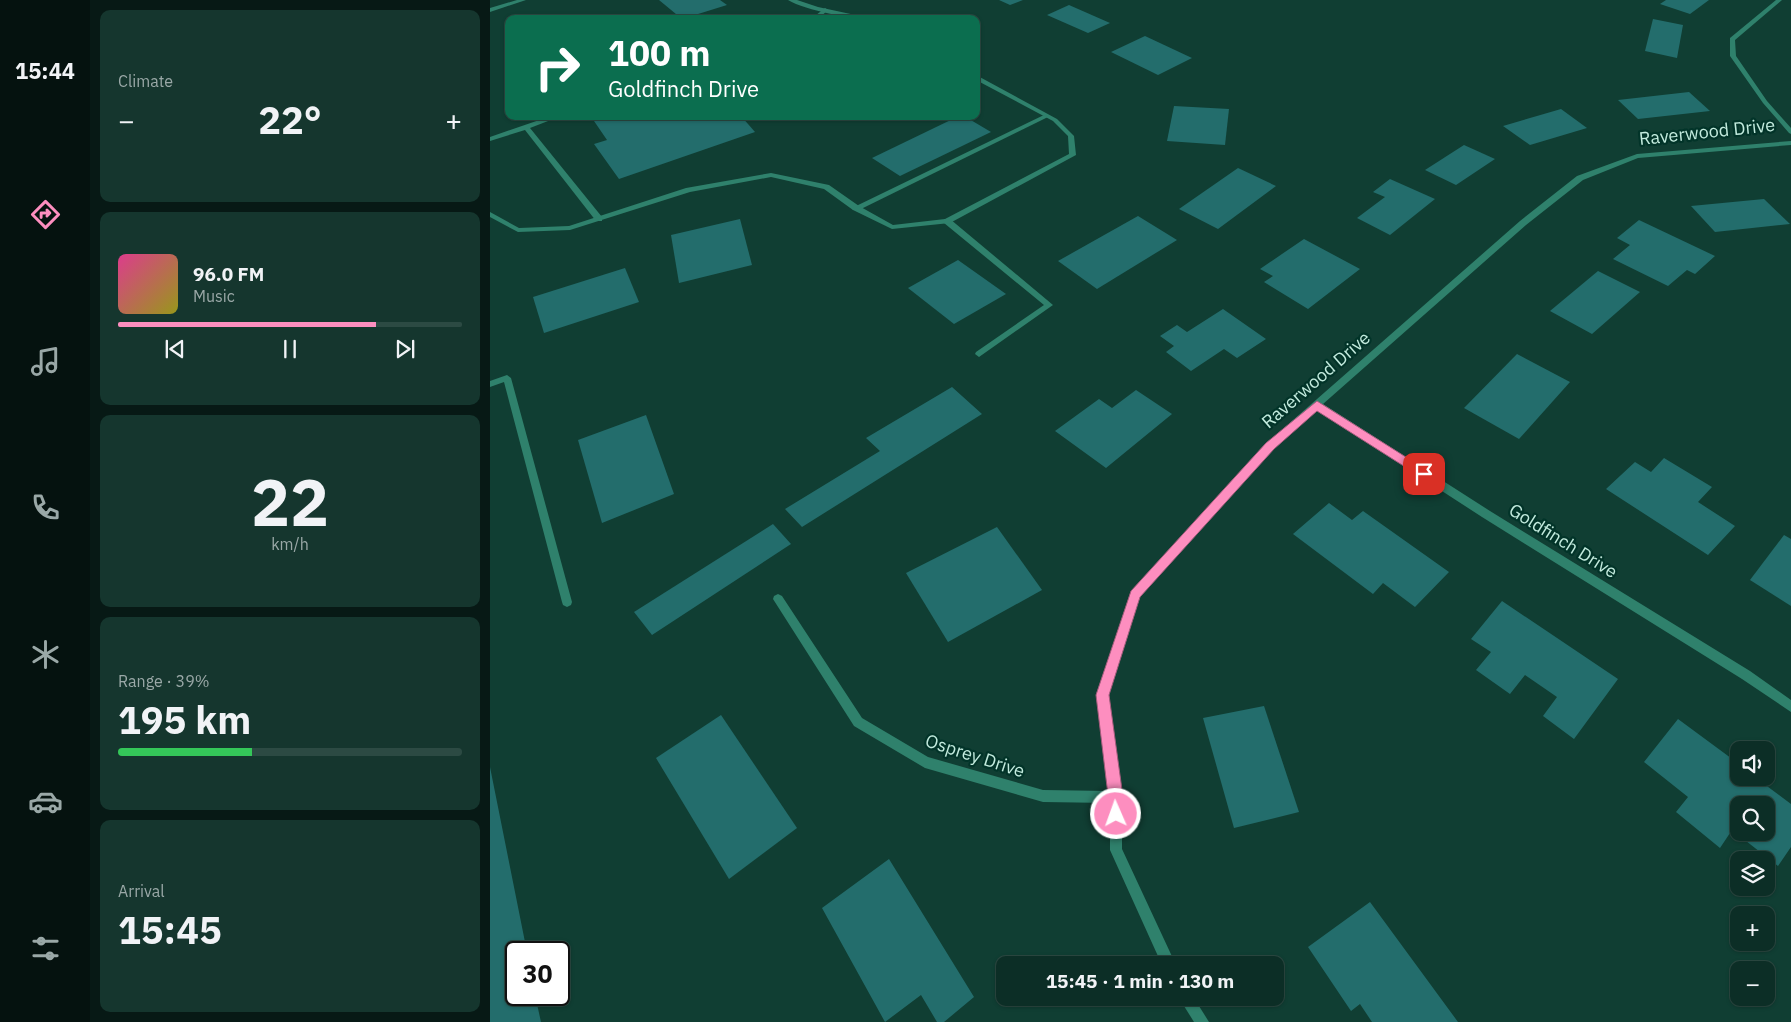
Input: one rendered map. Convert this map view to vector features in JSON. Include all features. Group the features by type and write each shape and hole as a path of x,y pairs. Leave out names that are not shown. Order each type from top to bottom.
{"street":[{"path":"490,10 523,0"},
{"path":"791,0 851,15"},
{"path":"1779,0 1732,39 1733,56 1764,102 1791,132"},
{"path":"819,15 825,10"},
{"path":"490,214 518,230 570,228 689,190 771,176 826,187 856,208 892,227 947,221 1073,155 1071,136 1055,120 980,79"},
{"path":"856,208 1046,116"},
{"path":"490,140 546,120"},
{"path":"526,127 599,219"},
{"name":"Raverwood Drive","path":"1165,956 1116,850 1116,797 1102,695 1135,594 1270,446 1524,223 1580,178 1637,156 1791,143"},
{"path":"947,221 1049,305 979,354"},
{"path":"490,384 507,378 568,602"},
{"name":"Goldfinch Drive","path":"1317,405 1486,514 1746,675 1791,707"},
{"name":"Osprey Drive","path":"778,599 858,722 925,762 1043,796 1116,797"},
{"path":"1191,1006 1202,1022"}],"building":[{"path":"659,0 720,0 727,5 695,15 677,15"},
{"path":"999,0 1023,0 1010,5"},
{"path":"1666,0 1709,0 1690,14 1660,4"},
{"path":"1069,5 1110,23 1088,33 1047,15"},
{"path":"1653,19 1683,25 1677,58 1645,51"},
{"path":"1145,36 1192,58 1158,75 1111,52"},
{"path":"1689,92 1710,111 1638,119 1618,100"},
{"path":"1174,106 1229,109 1225,145 1167,141"},
{"path":"1561,109 1587,128 1530,145 1503,126"},
{"path":"744,120 755,132 619,179 594,144 607,140 594,121"},
{"path":"951,120 971,120 991,132 900,176 872,158"},
{"path":"1464,145 1495,159 1456,185 1425,170"},
{"path":"1238,168 1276,186 1218,229 1179,209"},
{"path":"1390,179 1435,199 1390,235 1357,218 1385,197 1373,192"},
{"path":"1764,199 1790,224 1715,232 1691,206"},
{"path":"1138,216 1177,240 1097,289 1058,261"},
{"path":"740,219 752,265 679,283 671,235"},
{"path":"1639,220 1715,256 1695,274 1687,270 1668,286 1613,259 1630,245 1617,238"},
{"path":"1304,239 1360,269 1308,309 1264,282 1273,276 1260,269"},
{"path":"958,260 1006,294 954,324 908,288"},
{"path":"625,268 639,302 544,333 533,297"},
{"path":"1598,271 1640,292 1592,334 1550,311"},
{"path":"1223,309 1266,339 1237,358 1224,349 1191,371 1166,352 1174,346 1160,336 1177,325 1187,332"},
{"path":"1517,354 1570,382 1519,439 1464,408"},
{"path":"952,387 982,414 802,527 785,509 880,451 866,438"},
{"path":"1136,390 1172,414 1106,468 1055,431 1099,399 1112,408"},
{"path":"646,415 674,494 602,523 578,440"},
{"path":"1664,458 1712,487 1698,502 1735,526 1708,555 1606,489 1635,462 1651,472"},
{"path":"1329,503 1352,520 1363,511 1449,572 1415,607 1383,583 1373,594 1293,534"},
{"path":"773,524 791,544 652,635 634,612"},
{"path":"997,527 1042,590 948,642 906,573"},
{"path":"1784,535 1791,539 1791,606 1750,580"},
{"path":"1502,601 1618,679 1574,739 1543,716 1557,697 1525,675 1510,694 1476,670 1491,652 1471,639"},
{"path":"1264,706 1299,812 1234,828 1203,718"},
{"path":"721,715 797,828 729,879 656,758"},
{"path":"1678,719 1730,757 1730,786 1767,786 1791,804 1791,847 1778,866 1775,864 1775,851 1759,851 1746,841 1775,841 1775,796 1730,796 1730,833 1720,848 1676,812 1688,797 1644,762"},
{"path":"490,767 525,941 505,941 505,1006 537,1006 541,1022 490,1022"},
{"path":"889,859 974,997 944,1022 937,1022 921,995 885,1022 822,908"},
{"path":"1370,902 1458,1022 1372,1022 1360,1004 1351,1011 1308,947"}],"route":[{"path":"1116,814 1116,797 1102,695 1135,594 1270,446 1317,405 1424,474"}]}
